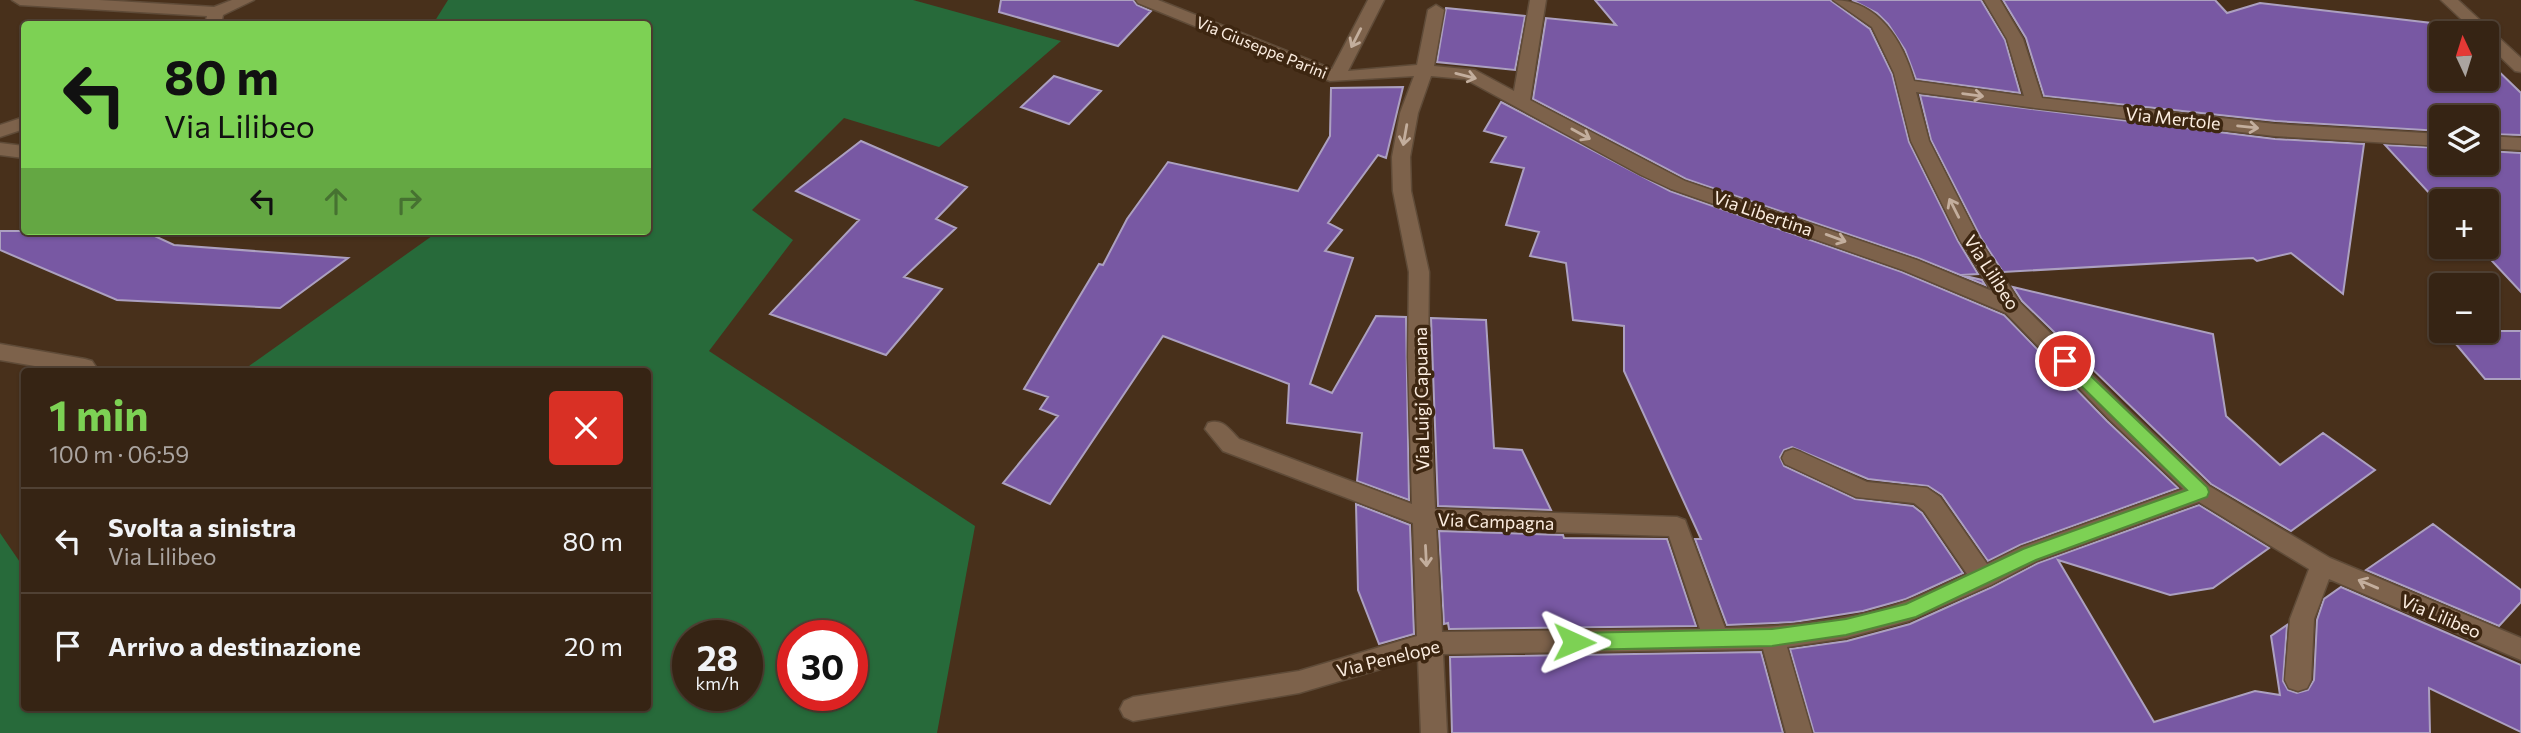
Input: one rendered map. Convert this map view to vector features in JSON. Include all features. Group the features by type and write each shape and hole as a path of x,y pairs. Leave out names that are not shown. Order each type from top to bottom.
{"street":[{"path":"20,0 157,4 214,18 246,0"},
{"name":"Via Giuseppe Parini","path":"1144,0 1336,77 1425,70 1469,74 1521,100"},
{"path":"1336,77 1376,0"},
{"path":"1521,100 1538,0"},
{"name":"Via Lilibeo","path":"1841,0 1878,24 1903,73 1920,141 1970,240 2013,308 2117,413 2201,492 2322,565 2521,649"},
{"path":"1992,0 2015,40 2035,103"},
{"path":"2449,0 2472,21"},
{"path":"1425,70 1436,10"},
{"path":"2499,46 2521,66"},
{"name":"Via Luigi Capuana","path":"1425,70 1409,113 1401,157 1402,191 1419,272 1423,518 1434,733"},
{"name":"Via Mertole","path":"1906,85 2035,103 2275,130 2429,138"},
{"name":"Via Libertina","path":"1521,100 1647,171 1678,185 1910,265 2013,308"},
{"path":"0,131 21,124"},
{"path":"2499,143 2521,144"},
{"path":"0,149 21,152"},
{"path":"0,352 85,367"},
{"name":"Via Campagna","path":"1216,429 1231,445 1423,518 1677,527 1716,639"},
{"path":"1793,458 1864,491 1919,494 1932,504 1983,578"},
{"name":"Via Penelope","path":"1133,709 1299,682 1431,643 1772,638 1846,627 1909,611 2029,554 2201,492"},
{"path":"2298,680 2302,619 2322,565"},
{"path":"1772,638 1799,733"}],"green space":[{"path":"448,0 913,0 1061,41 939,147 844,118 752,210 793,240 709,351 975,526 937,733 0,733 0,533 21,564 21,711 651,711 651,368 246,368 433,235 651,235 651,21 435,21"}],"building":[{"path":"1001,0 1133,0 1137,5 1151,11 1118,46 999,12"},
{"path":"1595,0 1830,0 1870,29 1892,74 1909,142 1958,241 1978,274 1961,275 1982,280 1985,285 1918,258 1686,179 1533,99 1546,18 1616,25"},
{"path":"1852,0 1981,0 2005,40 2020,93 1916,79 1905,50 1888,24 1877,13"},
{"path":"2003,0 2215,0 2227,13 2260,3 2429,23 2429,91 2499,91 2499,72 2521,93 2521,135 2499,134 2499,105 2429,105 2429,130 2275,121 2044,96 2026,38"},
{"path":"1446,8 1525,16 1515,70 1437,62"},
{"path":"1054,76 1101,91 1069,124 1021,107"},
{"path":"1403,87 1386,158 1378,155 1328,223 1342,230 1325,251 1353,258 1310,384 1332,393 1376,316 1406,317 1409,500 1357,481 1362,433 1287,423 1289,384 1163,336 1050,504 1003,483 1058,416 1040,409 1048,397 1024,389 1099,264 1103,265 1127,219 1168,162 1298,191 1330,136 1331,88"},
{"path":"1920,95 2275,139 2364,144 2343,294 2291,253 2257,261 2253,258 2003,272 1981,238 1931,140"},
{"path":"1501,102 1670,191 1902,272 2004,315 2107,421 2178,488 2020,545 1988,561 1942,495 1928,486 1868,479 1792,447 1784,450 1780,457 1784,466 1855,499 1913,506 1922,513 1963,573 1906,599 1863,611 1794,622 1727,625 1695,539 1701,539 1624,371 1624,326 1573,320 1566,263 1530,256 1539,232 1506,225 1524,168 1491,162 1506,137 1484,131"},
{"path":"861,141 967,187 936,219 956,228 904,277 942,289 886,355 770,314 859,220 796,191"},
{"path":"2385,145 2429,147 2429,175 2499,175 2499,152 2521,153 2521,292 2490,259 2499,259 2499,189 2429,189 2429,193"},
{"path":"0,231 21,231 21,235 153,235 174,245 348,258 280,308 117,300 0,250"},
{"path":"2013,287 2213,334 2226,416 2280,465 2323,433 2375,470 2291,531 2211,484 2022,301"},
{"path":"1431,318 1486,320 1494,448 1522,450 1551,510 1438,506"},
{"path":"2499,331 2521,331 2521,379 2485,379 2455,343 2499,343"},
{"path":"1356,504 1410,525 1414,634 1379,644 1358,590"},
{"path":"2199,505 2269,548 2213,588 2170,595 2058,560 2154,722 2255,691 2280,695 2271,636 2287,625 2283,681 2288,690 2297,693 2308,690 2314,680 2317,620 2324,599 2341,587 2521,665 2521,732 2429,688 2430,733 1814,733 1790,649 1847,641 1910,624 2038,563"},
{"path":"2433,524 2521,590 2521,602 2499,626 2366,570"},
{"path":"1439,531 1563,535 1564,538 1667,539 1696,626 1449,629 1448,623 1444,624"},
{"path":"1761,652 1783,733 1452,733 1450,657"}],"route":[{"path":"1574,642 1772,638 1846,627 1909,611 2029,554 2201,492 2065,361"}]}
